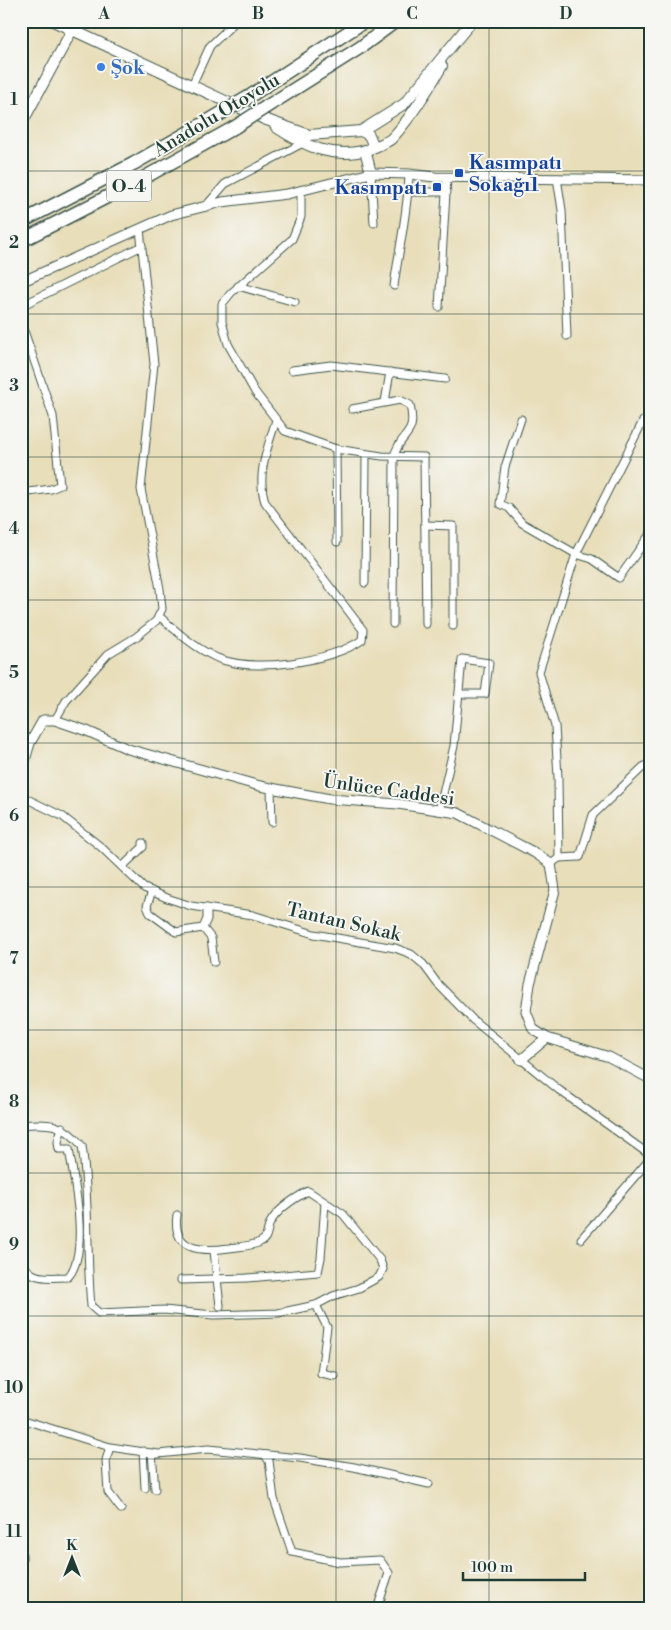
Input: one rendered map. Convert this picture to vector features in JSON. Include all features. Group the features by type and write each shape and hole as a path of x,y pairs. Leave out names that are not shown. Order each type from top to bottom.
{"highway":[{"name":"Anadolu Otoyolu","path":"21,222 133,164 215,117 365,21"},
{"name":"Anadolu Otoyolu","path":"21,241 140,180 235,127 265,113 396,21"}],"main road":[{"path":"53,21 192,85 265,113 309,135 358,132 369,135 371,173"},
{"path":"348,154 350,141 358,132 404,104 472,21"},
{"path":"21,126 72,30"},
{"path":"265,113 301,144 329,153 348,154 370,149 390,140 423,97 459,37"}],"street":[{"path":"224,30 225,21"},
{"path":"192,85 204,57 224,30 236,21"},
{"path":"204,207 225,184 301,144"},
{"path":"371,173 374,223"},
{"path":"21,282 171,215 222,202 248,200 301,190 371,173 447,177 650,180"},
{"path":"394,286 409,174"},
{"path":"439,307 447,177"},
{"path":"557,178 562,210 568,336"},
{"path":"301,190 301,217 292,239 238,286 222,304 222,322 228,344 239,366 285,431 336,448 366,454 424,457 426,624"},
{"path":"408,192 447,192"},
{"path":"21,774 36,729 43,720 55,720 66,701 108,654 136,637 156,621 162,609 160,588 140,489 154,364 140,229"},
{"path":"21,306 142,246"},
{"path":"238,286 295,302"},
{"path":"21,322 53,416 60,485 51,489 21,493"},
{"path":"292,370 331,365 445,379"},
{"path":"385,402 390,372"},
{"path":"352,409 400,400 410,405 413,421 409,432 397,447 394,456 393,624"},
{"path":"521,419 505,467 500,504 509,508 522,523 576,554 592,559 619,578 650,534"},
{"path":"158,616 190,643 218,658 234,662 301,663 338,653 362,640 363,630 265,502 262,491 263,465 276,420"},
{"path":"559,858 555,726 539,672 576,554 643,421"},
{"path":"336,448 337,542"},
{"path":"366,454 366,583"},
{"path":"426,526 453,526 453,626"},
{"path":"439,811 454,746 462,659 489,663 485,694 460,694"},
{"name":"Ünlüce Caddesi","path":"55,720 136,751 271,788 330,799 398,804 458,814 535,853 550,864"},
{"path":"650,764 643,767 592,815 580,857 559,858 550,864 555,890 530,984 526,1011 533,1029 547,1038 609,1057 650,1079"},
{"path":"271,788 272,822"},
{"name":"Tantan Sokak","path":"21,796 62,816 101,847 144,888 191,906 253,915 314,934 395,948 412,954 473,1020 521,1060 650,1157"},
{"path":"122,867 139,852 143,847 142,843"},
{"path":"152,891 147,906 150,913 170,928 176,932 203,928"},
{"path":"203,928 207,918 207,908"},
{"path":"203,928 211,938 214,962"},
{"path":"521,1060 547,1038"},
{"path":"21,1125 44,1122 62,1127 82,1146 87,1180 87,1265 90,1298 91,1306 99,1312 164,1310 213,1315 278,1312 316,1305 333,1296 359,1288 379,1277 383,1269 380,1260 358,1230 343,1214 308,1191 296,1197 275,1217 270,1224 267,1236 260,1242 214,1251 192,1248 181,1241 177,1230 177,1215"},
{"path":"21,1260 26,1270 34,1276 68,1277 74,1271 78,1256 78,1205 70,1150 59,1149 58,1142 62,1127"},
{"path":"581,1239 650,1157"},
{"path":"181,1280 318,1272 321,1258 325,1203"},
{"path":"214,1251 220,1306"},
{"path":"316,1305 328,1327 321,1373 335,1376"},
{"path":"21,1419 110,1447 152,1453 208,1449 265,1455 354,1467 429,1484"},
{"path":"110,1447 106,1460 108,1492 121,1509"},
{"path":"143,1451 145,1488"},
{"path":"152,1453 155,1489"},
{"path":"265,1455 269,1461 274,1499 292,1552 340,1562 380,1560 389,1573 377,1609"},
{"path":"21,1555 21,1560"}],"place":[{"name":"Şok","path":"101,67"},
{"name":"Kasımpatı Sokağı1","path":"459,173"},
{"name":"Kasımpatı","path":"437,187"}]}
